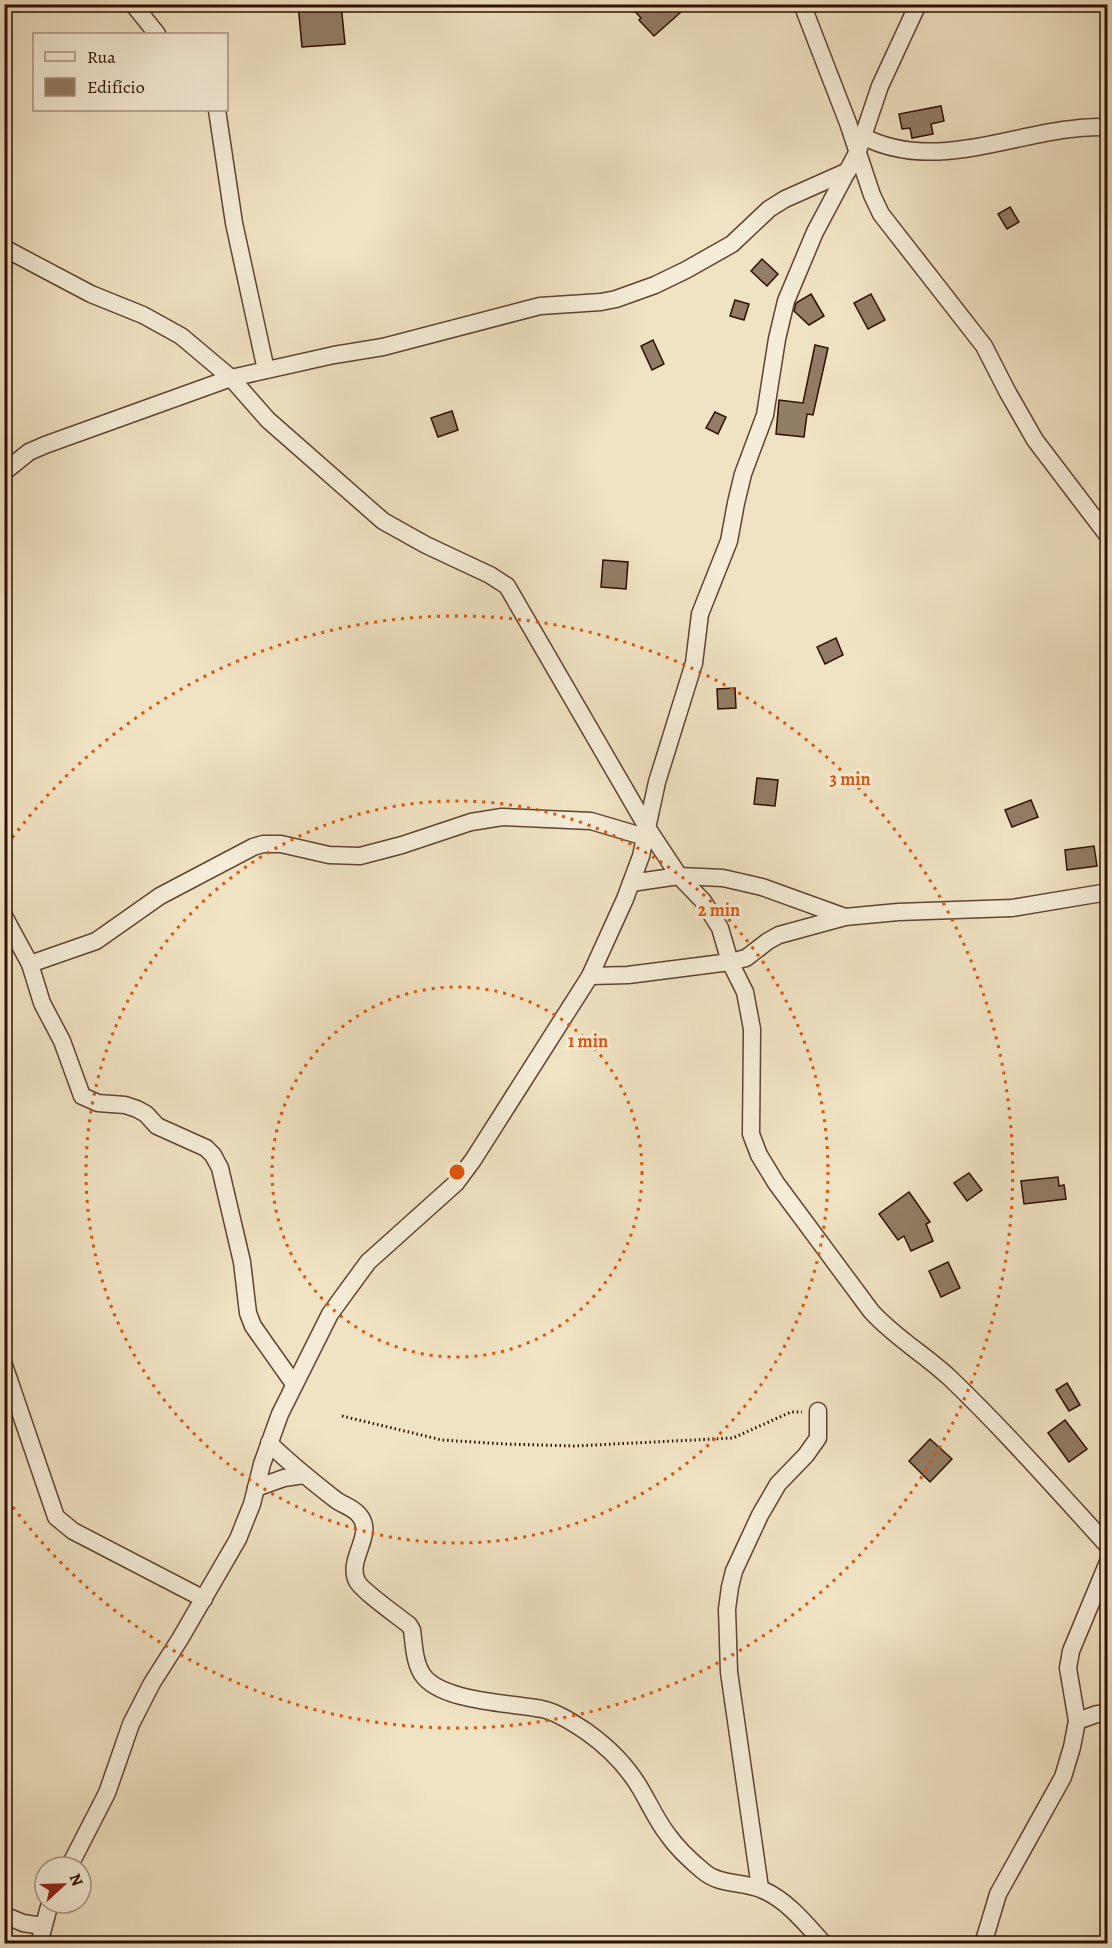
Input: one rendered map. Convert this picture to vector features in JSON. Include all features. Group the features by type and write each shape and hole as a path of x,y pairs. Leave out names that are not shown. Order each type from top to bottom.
{"street":[{"path":"133,4 156,33"},
{"path":"802,4 860,144 872,195 881,214 984,346 1035,440 1107,536"},
{"path":"75,1855 107,1793 131,1724 152,1683 238,1539 252,1504 269,1443 294,1384 330,1314 368,1262 456,1182 467,1168 590,976 631,883 647,833 657,783 694,663 700,614 729,541 744,474 765,415 777,339 786,302 815,232 860,144 880,86 918,4"},
{"path":"217,111 234,224 266,370"},
{"path":"860,144 951,151 1073,128 1107,127"},
{"path":"4,472 29,452 45,445 231,378 383,347 540,306 616,299 655,285 686,270 732,244 769,209 785,199 848,171"},
{"path":"4,248 91,294 143,315 181,336 231,378 268,420 383,521 426,546 490,575 507,586 647,833 679,876 703,901 720,927 730,962 745,992 752,1029 751,1134 759,1155 776,1183 871,1311 887,1328 949,1378 1061,1494 1107,1546"},
{"path":"30,964 96,941 160,896 253,847 263,844 281,844 329,855 360,856 489,817 508,816 591,821 647,833"},
{"path":"631,883 679,876 742,881 845,917"},
{"path":"590,976 628,975 730,962 746,958 779,935 845,917 898,912 1012,908 1107,892"},
{"path":"4,916 30,964 42,1003 62,1041 82,1096 98,1103 125,1105 137,1109 158,1126 206,1148 213,1155 220,1168 242,1262 248,1313 253,1326 294,1384"},
{"path":"5,1366 56,1517 73,1531 204,1599"},
{"path":"760,1888 729,1672 727,1609 734,1571 760,1515 778,1484 806,1455 818,1438 818,1411"},
{"path":"269,1443 304,1475 336,1500 359,1514 363,1522 364,1534 358,1548 354,1569 357,1582 409,1625 412,1630 418,1665 423,1675 433,1684 449,1692 484,1701 544,1709 587,1732 621,1761 639,1785 666,1833 705,1873 723,1882 760,1888 784,1902 824,1944"},
{"path":"256,1488 284,1478 304,1475"},
{"path":"983,1944 998,1894 1063,1777 1077,1721 1068,1668 1107,1562"},
{"path":"1077,1721 1097,1714 1107,1714"},
{"path":"4,1915 23,1923 43,1926"},
{"path":"39,1944 46,1915"}],"path":[{"path":"342,1416 442,1440 575,1446 732,1438 791,1412 818,1411"}],"building":[{"path":"298,4 341,4 345,44 302,47"},
{"path":"628,4 690,4 654,36"},
{"path":"941,106 944,121 931,124 933,134 912,138 910,128 902,129 899,114"},
{"path":"1010,207 1019,222 1007,229 998,214"},
{"path":"762,259 778,274 767,286 751,271"},
{"path":"811,294 824,316 809,325 794,311 796,303"},
{"path":"871,294 885,320 868,329 854,303"},
{"path":"735,300 749,304 744,320 730,316"},
{"path":"653,340 664,364 652,370 641,346"},
{"path":"815,345 828,348 813,415 807,414 804,437 776,434 779,400 803,403"},
{"path":"452,411 458,430 438,437 431,418"},
{"path":"715,412 726,417 718,434 706,428"},
{"path":"603,560 628,562 626,589 601,587"},
{"path":"836,638 843,655 825,664 817,647"},
{"path":"735,688 736,708 718,709 717,689"},
{"path":"757,778 778,780 775,806 754,804"},
{"path":"1031,800 1038,817 1012,827 1005,810"},
{"path":"1094,846 1097,866 1067,870 1065,850"},
{"path":"969,1173 982,1190 967,1201 954,1183"},
{"path":"1058,1177 1059,1186 1064,1185 1066,1199 1024,1204 1021,1181"},
{"path":"909,1192 930,1222 926,1224 933,1241 911,1251 904,1236 898,1240 879,1214"},
{"path":"948,1262 960,1288 941,1297 929,1271"},
{"path":"1067,1383 1080,1405 1069,1411 1056,1390"},
{"path":"1065,1420 1087,1449 1069,1462 1048,1433"},
{"path":"930,1439 952,1459 930,1482 909,1461"}]}
